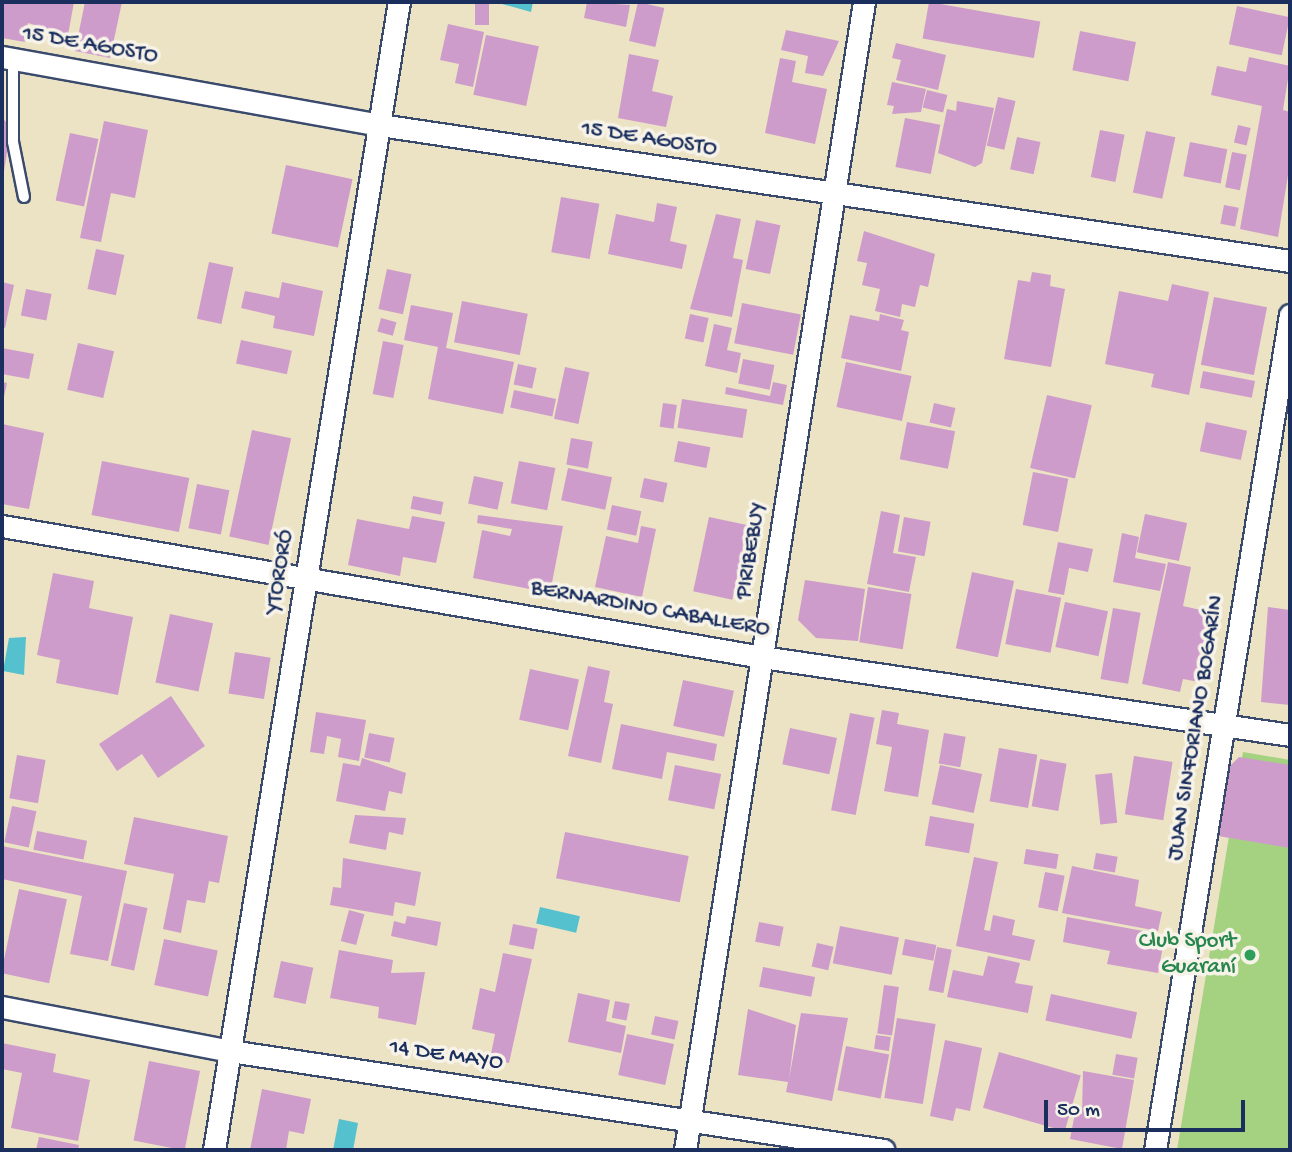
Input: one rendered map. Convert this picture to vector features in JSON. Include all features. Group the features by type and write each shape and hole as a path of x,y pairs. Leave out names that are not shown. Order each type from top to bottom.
{"street":[{"name":"YTORORÓ","path":"214,1150 399,2"},
{"name":"PIRIBEBUY","path":"685,1150 864,2"},
{"name":"15 DE AGOSTO","path":"8,58 380,125 1290,261"},
{"name":"JUAN SINFORIANO BOGARÍN","path":"1155,1150 1290,315"},
{"name":"BERNARDINO CABALLERO","path":"2,526 762,657 1290,735"},
{"name":"14 DE MAYO","path":"2,1007 230,1051 884,1150"}],"lane":[{"path":"8,58 13,142 24,197"}],"green space":[{"name":"Club Sport Guaraní","path":"1243,752 1290,760 1290,1150 1177,1150"}],"water":[{"path":"495,2 533,2 531,12"},
{"path":"26,637 24,675 3,671 9,638"},
{"path":"540,907 580,916 576,933 536,924"},
{"path":"339,1119 358,1123 353,1150 333,1150"}],"building":[{"path":"2,2 74,2 68,35 28,23 25,42 2,38"},
{"path":"85,2 122,2 110,58 75,51"},
{"path":"475,2 489,2 489,25 475,25"},
{"path":"587,2 630,5 626,27 584,18"},
{"path":"638,2 664,8 655,47 629,41"},
{"path":"929,2 1040,22 1034,58 923,38"},
{"path":"1237,6 1290,17 1282,55 1229,44"},
{"path":"448,24 484,32 473,87 455,83 459,64 440,60"},
{"path":"786,30 839,41 823,76 805,73 808,56 781,50"},
{"path":"1080,31 1136,42 1128,81 1072,70"},
{"path":"486,35 539,46 526,106 473,95"},
{"path":"896,43 946,55 938,90 896,80 901,60 892,58"},
{"path":"629,54 659,60 652,91 673,96 666,127 618,118"},
{"path":"1249,57 1290,66 1283,110 1290,112 1290,163 1278,237 1240,229 1262,106 1211,95 1217,66 1246,72"},
{"path":"780,58 796,61 792,82 827,89 815,144 765,133"},
{"path":"892,82 926,89 921,112 892,114 894,106 887,105"},
{"path":"927,90 947,95 943,113 923,107"},
{"path":"998,97 1016,101 1004,150 987,146"},
{"path":"957,101 994,108 982,163 975,167 938,153 947,109 956,111"},
{"path":"2,117 11,128 3,177 2,177"},
{"path":"905,118 940,125 931,174 895,167"},
{"path":"104,121 148,130 135,198 111,193 101,242 80,238"},
{"path":"1238,125 1251,128 1247,145 1234,143"},
{"path":"1100,130 1125,135 1115,182 1091,177"},
{"path":"1146,131 1175,137 1162,199 1133,193"},
{"path":"70,133 98,139 84,207 56,200"},
{"path":"1017,137 1040,142 1034,174 1010,169"},
{"path":"1190,142 1227,149 1221,184 1183,176"},
{"path":"1232,152 1247,155 1240,190 1225,187"},
{"path":"286,165 353,179 338,248 271,233"},
{"path":"561,197 599,204 590,259 551,252"},
{"path":"657,203 677,207 670,241 687,245 682,269 608,254 616,214 654,222"},
{"path":"1224,205 1239,208 1235,227 1220,224"},
{"path":"716,214 741,219 733,258 743,260 732,317 690,309"},
{"path":"756,220 780,225 770,274 746,269"},
{"path":"864,231 935,254 928,287 920,285 915,307 902,304 900,317 875,311 880,289 862,285 867,263 857,261"},
{"path":"96,249 124,255 116,295 87,289"},
{"path":"209,262 233,267 221,324 197,319"},
{"path":"387,269 411,274 403,314 378,309"},
{"path":"1032,272 1051,275 1050,286 1065,289 1051,367 1004,359 1018,280 1030,282"},
{"path":"2,282 14,285 5,328 2,327"},
{"path":"282,282 323,291 314,336 273,328 275,316 241,308 245,291 279,298"},
{"path":"1172,284 1209,292 1189,395 1151,387 1154,374 1105,364 1119,291 1168,301"},
{"path":"26,289 52,294 46,320 21,316"},
{"path":"1214,297 1267,307 1254,375 1201,365"},
{"path":"462,301 528,314 520,355 454,342"},
{"path":"742,303 801,314 793,355 734,343"},
{"path":"411,305 453,313 446,348 514,362 503,414 428,399 438,347 404,340"},
{"path":"690,314 709,318 703,342 685,338"},
{"path":"880,314 904,320 901,330 909,332 901,371 841,358 850,315 879,321"},
{"path":"381,318 396,322 393,336 377,332"},
{"path":"714,324 732,328 727,350 741,353 737,373 705,366"},
{"path":"241,340 292,351 287,374 236,363"},
{"path":"383,341 404,345 393,398 373,394"},
{"path":"78,343 114,351 103,398 67,390"},
{"path":"2,348 34,354 29,379 2,374"},
{"path":"743,359 774,365 770,390 738,384"},
{"path":"846,362 912,376 902,421 836,407"},
{"path":"518,364 537,368 532,388 514,385"},
{"path":"565,367 589,372 578,424 554,419"},
{"path":"1203,371 1255,381 1252,398 1200,388"},
{"path":"2,382 7,383 3,401 2,401"},
{"path":"773,382 787,385 783,405 725,394 726,387 770,396"},
{"path":"514,390 556,399 552,417 510,408"},
{"path":"1047,395 1092,405 1075,478 1030,468"},
{"path":"682,399 747,409 743,438 677,428"},
{"path":"663,403 677,405 674,429 660,427"},
{"path":"934,403 955,408 951,427 930,422"},
{"path":"907,422 955,431 948,469 900,459"},
{"path":"1206,422 1247,431 1241,460 1200,451"},
{"path":"2,424 44,433 29,509 2,504"},
{"path":"252,430 291,438 268,545 229,537"},
{"path":"571,438 593,442 588,468 566,465"},
{"path":"678,441 710,447 706,468 674,462"},
{"path":"102,461 189,478 179,532 92,515"},
{"path":"519,461 555,468 547,510 511,503"},
{"path":"568,468 612,477 605,510 561,500"},
{"path":"1033,472 1068,479 1058,532 1023,525"},
{"path":"474,476 503,482 498,510 468,503"},
{"path":"644,478 667,483 663,503 640,498"},
{"path":"197,484 229,490 221,534 188,528"},
{"path":"413,496 443,502 441,515 411,509"},
{"path":"612,505 641,511 636,536 607,529"},
{"path":"881,511 900,515 893,553 916,557 909,592 867,584"},
{"path":"1145,514 1187,523 1179,561 1137,552"},
{"path":"478,515 563,526 550,593 473,578 482,530 510,536 512,529 477,523"},
{"path":"412,516 445,522 436,563 403,557 400,576 348,565 357,519 409,529"},
{"path":"709,517 748,525 732,600 693,591"},
{"path":"904,517 931,522 925,556 898,551"},
{"path":"641,526 656,529 642,597 595,587 606,536 638,543"},
{"path":"1122,533 1139,537 1135,558 1166,564 1160,591 1113,582"},
{"path":"1058,542 1093,549 1088,572 1069,568 1064,595 1048,592"},
{"path":"1168,562 1191,567 1183,606 1214,613 1199,682 1183,679 1180,692 1142,684"},
{"path":"972,572 1014,581 998,657 956,648"},
{"path":"53,573 94,581 89,608 133,617 118,695 56,683 60,660 37,655"},
{"path":"805,580 865,589 858,641 816,638 798,620"},
{"path":"868,587 911,594 903,649 859,642"},
{"path":"1016,589 1061,598 1050,653 1005,644"},
{"path":"1065,602 1108,611 1098,656 1055,647"},
{"path":"1268,607 1290,610 1290,705 1261,702"},
{"path":"1113,608 1141,613 1128,684 1100,679"},
{"path":"170,614 213,623 198,692 155,682"},
{"path":"235,652 271,658 264,699 228,693"},
{"path":"588,666 610,671 604,702 613,704 601,763 568,756"},
{"path":"530,669 579,679 568,730 519,720"},
{"path":"683,680 734,691 724,737 673,726"},
{"path":"171,696 205,746 158,778 142,754 117,771 99,744"},
{"path":"882,710 899,713 897,724 929,730 918,797 884,791 892,747 876,744"},
{"path":"316,712 366,720 359,761 338,757 341,739 327,736 324,754 310,752"},
{"path":"850,713 875,718 856,815 831,810"},
{"path":"621,724 717,744 714,761 667,752 662,779 612,769"},
{"path":"790,728 837,738 829,774 782,764"},
{"path":"369,733 395,738 390,763 364,758"},
{"path":"944,733 966,737 960,767 939,764"},
{"path":"999,748 1037,755 1028,808 990,801"},
{"path":"17,755 46,760 38,803 9,798"},
{"path":"1134,756 1173,762 1163,820 1125,814"},
{"path":"1239,757 1290,765 1290,848 1218,836 1229,767"},
{"path":"362,758 406,773 402,794 389,791 385,811 336,801 343,763 360,766"},
{"path":"1040,759 1067,764 1058,811 1032,806"},
{"path":"675,765 721,774 714,809 668,800"},
{"path":"940,765 982,774 974,813 932,804"},
{"path":"1112,773 1117,823 1100,825 1095,775"},
{"path":"12,806 36,811 29,847 4,842"},
{"path":"355,815 406,818 403,835 389,832 386,850 349,843"},
{"path":"930,816 974,824 969,853 925,846"},
{"path":"134,817 228,836 219,883 209,881 205,903 187,900 181,933 163,929 174,874 124,864"},
{"path":"37,831 87,841 83,859 33,850"},
{"path":"565,832 689,856 680,902 556,878"},
{"path":"2,846 127,871 108,961 70,954 82,896 2,879"},
{"path":"1026,849 1059,854 1056,869 1024,864"},
{"path":"1096,853 1118,857 1115,873 1093,869"},
{"path":"974,857 998,862 984,930 990,931 993,915 1015,920 1012,935 1035,940 1030,961 956,946"},
{"path":"343,858 421,872 415,906 395,902 393,916 330,905 333,887 341,888"},
{"path":"1072,866 1139,880 1135,906 1162,912 1158,931 1062,913"},
{"path":"1045,872 1065,876 1058,911 1038,907"},
{"path":"19,889 67,899 49,983 2,973"},
{"path":"124,903 147,908 134,971 111,966"},
{"path":"349,910 364,914 356,945 341,941"},
{"path":"407,916 441,922 437,946 391,936 394,921 405,924"},
{"path":"1067,917 1165,935 1158,973 1107,964 1110,951 1063,942"},
{"path":"759,922 784,927 780,946 755,942"},
{"path":"513,924 538,929 534,949 509,945"},
{"path":"840,926 899,937 892,975 833,963"},
{"path":"164,939 218,950 208,996 154,985"},
{"path":"905,939 936,945 933,961 902,955"},
{"path":"817,943 834,947 828,970 812,966"},
{"path":"937,947 952,950 943,993 929,990"},
{"path":"339,950 393,960 391,973 425,972 416,1025 378,1018 379,1007 330,998"},
{"path":"503,953 532,959 509,1063 490,1059 495,1034 472,1029 480,988 495,992"},
{"path":"988,956 1020,963 1015,983 1033,986 1028,1013 947,997 953,970 983,976"},
{"path":"281,961 313,968 306,1004 273,997"},
{"path":"763,967 815,977 811,997 759,987"},
{"path":"884,985 899,987 892,1036 877,1034"},
{"path":"578,993 610,1000 606,1021 626,1026 621,1053 568,1042"},
{"path":"1051,994 1137,1012 1131,1039 1045,1020"},
{"path":"615,1001 630,1004 626,1021 612,1018"},
{"path":"748,1009 796,1025 789,1079 801,1013 848,1018 832,1101 786,1092 788,1082 738,1075"},
{"path":"655,1016 678,1021 675,1040 651,1035"},
{"path":"897,1018 936,1024 923,1104 884,1098"},
{"path":"627,1034 674,1044 665,1085 618,1075"},
{"path":"876,1035 891,1037 889,1051 874,1049"},
{"path":"945,1040 982,1048 970,1111 956,1108 953,1121 930,1116"},
{"path":"2,1043 56,1054 53,1072 90,1080 78,1141 11,1128 22,1073 2,1069"},
{"path":"846,1046 889,1054 881,1099 837,1090"},
{"path":"999,1052 1081,1075 1065,1131 983,1108"},
{"path":"1116,1054 1138,1058 1134,1079 1112,1075"},
{"path":"149,1061 200,1071 185,1150 134,1141"},
{"path":"1083,1071 1134,1080 1122,1149 1070,1139 1075,1113 1082,1114"},
{"path":"262,1089 311,1099 304,1134 289,1131 286,1150 250,1150"},
{"path":"39,1137 79,1145 78,1150 36,1150"}],"place":[{"name":"Club Sport Guaraní","path":"1250,955"}]}
